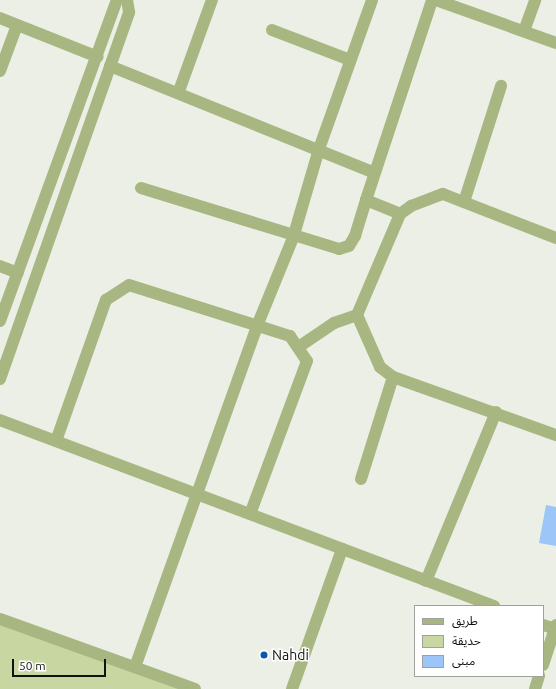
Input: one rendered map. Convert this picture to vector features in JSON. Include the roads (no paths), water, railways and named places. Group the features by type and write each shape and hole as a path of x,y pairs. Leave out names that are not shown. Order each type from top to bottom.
{"street":[{"path":"0,321 98,57 117,0"},
{"path":"0,379 129,12 127,0"},
{"path":"179,91 212,0"},
{"path":"135,667 198,495 257,326 293,238 319,149 372,0"},
{"path":"141,188 293,238 339,249 349,246 366,200 372,172 432,0"},
{"path":"436,0 556,43"},
{"path":"524,31 535,0"},
{"path":"0,18 98,57"},
{"path":"0,71 17,25"},
{"path":"272,30 350,60"},
{"path":"110,66 179,91 372,172"},
{"path":"464,202 501,86"},
{"path":"555,233 443,194 411,206 400,214 357,316 380,367 393,377 556,434"},
{"path":"366,200 400,214"},
{"path":"0,266 18,273"},
{"path":"56,441 106,300 117,291 129,285 290,336 300,346 307,361 250,514"},
{"path":"300,346 334,323 357,316"},
{"path":"361,479 393,377"},
{"path":"426,581 496,412"},
{"path":"0,420 491,605"},
{"path":"292,689 342,549"},
{"path":"0,619 196,689"},
{"path":"544,625 556,628 544,662"},
{"path":"535,689 539,677"}],"place":[{"name":"Nahdi","path":"264,655"}]}
